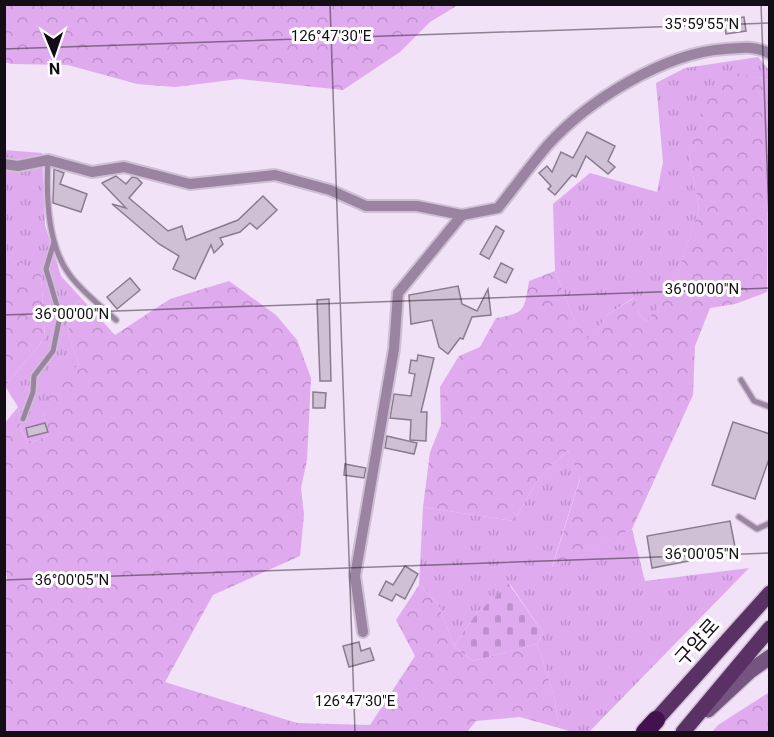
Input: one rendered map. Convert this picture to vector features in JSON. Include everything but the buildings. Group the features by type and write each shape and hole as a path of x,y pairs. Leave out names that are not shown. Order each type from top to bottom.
{"main road":[{"name":"구암로","path":"651,726 770,593"},
{"path":"683,732 770,628"},
{"path":"683,732 750,671 770,657"}],"street":[{"path":"4,164 18,166 48,160 92,172 124,167 190,184 275,175 330,190 366,206 417,206 462,215 498,208 547,146 578,116 665,63 706,51 760,47 770,54"},
{"path":"363,632 355,576 394,349 398,293 462,215"}],"lane":[{"path":"48,160 47,182 54,242 69,274 116,320"},
{"path":"23,419 33,392 34,376 53,351 60,316 46,269 54,242"},
{"path":"741,380 754,401 770,407"},
{"path":"739,517 758,529 770,524"}],"green space":[{"path":"4,5 458,5 430,22 400,52 343,90 239,79 175,87 137,84 68,65 11,64 5,62"},
{"path":"758,57 769,70 769,80 730,73 689,151 699,209 672,292 646,321 639,314 633,298 607,315 589,342 573,317 555,271 553,204 590,173 657,192 663,162 656,83 685,68"},
{"path":"730,72 769,80 767,292 735,304 710,308 695,346 693,395 632,529 552,568 580,479 568,450 538,479 514,521 423,507 430,452 441,425 440,387 459,356 480,347 496,318 513,314 522,308 529,281 555,271 573,317 589,341 607,315 634,298 639,314 646,321 672,291 699,209 689,151 708,91"},
{"path":"4,150 42,153 45,225 61,276 82,299 67,309 69,337 79,365 44,412 48,435 29,444 21,430 18,407 5,386 45,338 41,273 5,256"},
{"path":"5,256 41,272 45,338 5,386"},
{"path":"229,281 276,315 297,340 311,378 307,460 301,488 304,514 300,556 213,595 165,682 297,723 370,725 415,656 396,620 419,585 438,604 454,646 473,661 537,644 554,695 559,728 520,717 476,721 467,732 5,732 4,580 7,580 4,552 5,423 18,407 21,430 29,444 48,435 44,412 54,380 79,365 69,337 67,309 82,299 115,335 170,299"},
{"path":"568,450 580,478 552,567 632,529 645,581 749,568 589,732 572,732 559,728 554,695 537,644 543,633 510,584 476,614 454,646 438,604 419,585 423,507 514,521 538,479"},
{"path":"509,584 543,633 537,644 473,661 454,646 476,614"},
{"path":"768,693 769,732 712,732 718,725"}]}
